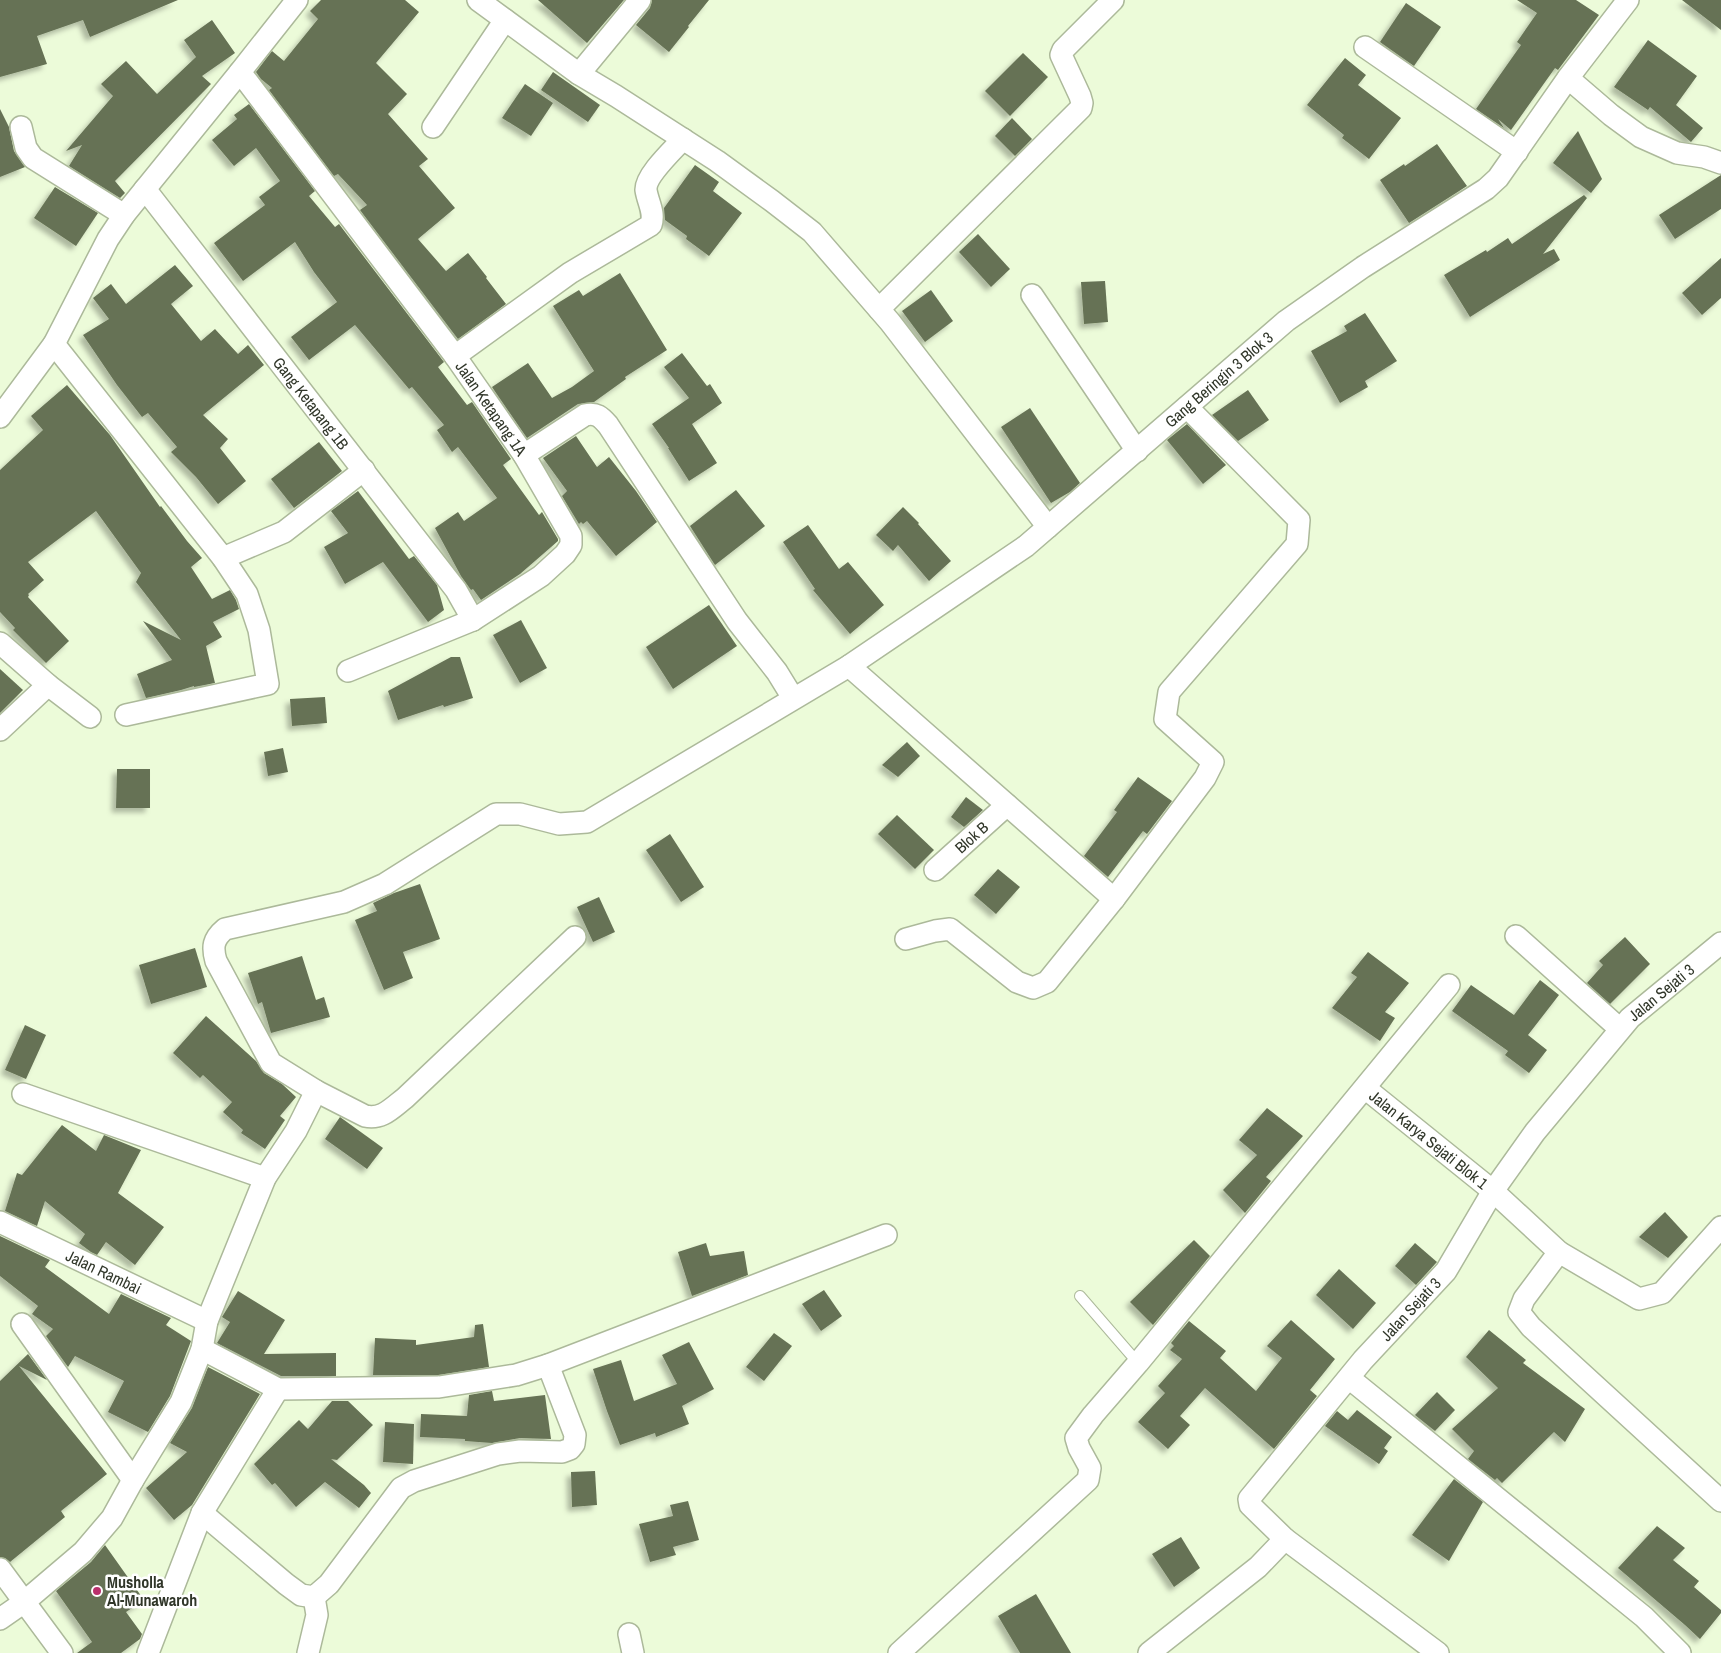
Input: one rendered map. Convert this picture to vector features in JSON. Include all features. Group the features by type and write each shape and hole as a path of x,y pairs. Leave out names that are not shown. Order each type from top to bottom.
{"street":[{"path":"0,417 54,344 108,240 124,215 297,0"},
{"path":"478,0 579,74 683,139 772,201 812,232 879,309 1048,527"},
{"path":"579,74 640,0"},
{"path":"879,309 1081,108 1080,96 1061,55 1063,50 1113,0"},
{"name":"Gang Beringin 3 Blok 3","path":"316,1091 271,1063 216,961 212,949 216,937 225,929 344,902 385,884 496,814 520,814 559,824 587,822 849,666 1026,546 1286,321 1363,267 1486,189 1498,178 1568,78 1628,0"},
{"path":"432,127 505,20"},
{"path":"1365,47 1517,152"},
{"name":"Jalan Ketapang 1A","path":"240,72 455,356 524,455 571,536 570,545 565,554 541,576 473,620 348,671"},
{"path":"1568,78 1611,115 1641,137 1677,153 1704,157 1721,163"},
{"path":"21,127 26,148 33,158 124,215"},
{"path":"455,356 570,273 650,226 653,218 646,189 648,182 683,139"},
{"name":"Gang Ketapang 1B","path":"145,190 456,590 473,620"},
{"path":"1032,295 1137,451"},
{"path":"54,344 223,558 247,594 258,630 268,684 126,715"},
{"path":"906,938 950,929 1017,982 1033,988 1047,982 1114,899 1205,778 1213,762 1166,719 1169,692 1297,544 1299,520 1187,407"},
{"path":"524,455 585,415 596,414 601,417 737,621 777,672 793,698"},
{"path":"223,558 284,532 364,470"},
{"path":"0,643 48,686 90,717"},
{"path":"849,666 1114,899"},
{"path":"0,730 48,686"},
{"name":"Blok B","path":"935,870 1007,805"},
{"path":"1516,936 1620,1029"},
{"path":"0,1620 82,1552 112,1518 181,1402 202,1349 207,1321 265,1178 296,1131 316,1091 365,1116 374,1118 381,1116 405,1098 575,938"},
{"name":"Jalan Sejati 3","path":"1285,1539 1250,1505 1249,1499 1363,1360 1446,1271 1493,1192 1534,1132 1620,1029 1630,1018 1721,943"},
{"path":"899,1653 1088,1480 1090,1468 1079,1448 1076,1438 1449,985"},
{"name":"Jalan Karya Sejati Blok 1","path":"1364,1088 1493,1192 1559,1252 1639,1299 1662,1292 1721,1227"},
{"path":"23,1094 265,1178"},
{"name":"Jalan Rambai","path":"0,1222 207,1321"},
{"path":"202,1349 278,1389 439,1387 516,1375 548,1365 886,1235"},
{"path":"1559,1252 1524,1299 1519,1312 1531,1327 1721,1502"},
{"path":"22,1324 133,1480"},
{"path":"202,1513 301,1596 314,1597 328,1584 401,1488 414,1481 498,1454 520,1451 562,1452 570,1449 574,1444 575,1435 548,1365"},
{"path":"1348,1378 1644,1617 1680,1653"},
{"path":"148,1653 202,1513 278,1389"},
{"path":"1149,1653 1258,1567 1285,1539 1438,1653"},
{"path":"0,1569 62,1653"},
{"path":"308,1653 317,1615 314,1597"}],"lane":[{"path":"1080,1296 1138,1363"}],"building":[{"path":"0,0 178,0 90,37 83,20 37,36 47,64 0,77"},
{"path":"321,0 405,0 419,12 376,63 407,94 388,114 428,159 419,166 455,208 418,239 446,271 468,253 506,304 458,339 360,210 367,205 338,174 334,176 269,90 272,88 256,72 272,51 284,61 318,19 310,11"},
{"path":"538,0 624,0 587,43"},
{"path":"652,0 709,0 669,52 636,25 650,8"},
{"path":"1517,0 1576,0 1599,15 1558,70 1555,68 1511,130 1498,119 1504,128 1476,109 1521,45 1517,42 1537,13"},
{"path":"1682,0 1721,0 1721,30"},
{"path":"1406,3 1441,27 1414,66 1380,42"},
{"path":"212,20 235,53 202,76 211,84 115,181 125,193 120,198 69,166 82,145 66,151 113,96 101,84 126,61 157,94 196,57 184,40"},
{"path":"1648,40 1697,76 1676,105 1703,128 1691,142 1650,107 1648,110 1614,87"},
{"path":"1023,53 1048,77 1010,116 985,91"},
{"path":"1345,58 1366,75 1358,85 1401,118 1369,159 1342,138 1344,135 1307,105"},
{"path":"553,72 600,105 588,122 541,90"},
{"path":"525,84 553,103 531,136 502,118"},
{"path":"249,104 315,191 309,196 335,227 339,224 444,362 438,367 467,405 472,402 511,459 503,465 539,515 542,512 558,539 520,574 481,600 461,576 435,528 458,512 464,521 497,498 458,447 452,452 437,430 444,425 412,387 409,389 355,325 309,360 291,337 337,302 314,272 295,242 243,281 214,243 265,205 259,197 280,181 256,148 234,166 212,140 237,119 234,115"},
{"path":"0,109 9,127 14,151 25,167 0,177"},
{"path":"1012,118 1032,139 1015,156 995,136"},
{"path":"1578,131 1602,179 1591,193 1553,163"},
{"path":"1437,144 1467,186 1409,223 1380,180 1404,164 1405,166"},
{"path":"695,165 719,182 713,191 742,213 709,256 686,239 687,236 665,220 664,208"},
{"path":"1721,175 1721,209 1675,239 1659,215"},
{"path":"55,187 98,213 76,246 34,218"},
{"path":"1584,195 1587,198 1543,254 1554,249 1560,260 1470,317 1444,275 1486,250 1487,252 1508,238 1512,244"},
{"path":"978,234 1010,269 991,287 959,252"},
{"path":"1721,258 1721,298 1702,315 1682,293"},
{"path":"175,265 193,286 171,304 201,341 215,329 238,354 248,345 264,365 203,415 228,439 220,448 246,481 218,504 196,477 171,452 177,447 148,413 142,417 117,385 83,335 109,319 93,298 111,284 126,304"},
{"path":"620,273 667,350 625,377 626,379 594,402 578,404 527,438 492,387 528,363 552,398 572,387 594,371 553,306 579,290 583,296"},
{"path":"1105,281 1108,322 1084,324 1081,282"},
{"path":"931,290 953,321 925,342 902,311"},
{"path":"1365,313 1397,361 1365,381 1368,387 1340,403 1311,351 1347,331 1344,326"},
{"path":"682,353 707,386 710,384 722,403 692,424 717,463 689,481 652,424 689,398 664,367"},
{"path":"67,385 110,435 160,507 202,558 191,567 212,599 230,590 236,600 239,609 213,622 222,637 206,646 215,683 194,686 146,698 137,674 172,660 143,621 181,640 136,582 141,573 96,511 28,562 44,580 28,594 28,597 69,641 46,663 13,630 15,628 0,612 0,470 43,430 31,416"},
{"path":"1248,390 1269,420 1238,441 1212,415"},
{"path":"1030,408 1080,483 1070,492 1051,503 1001,427"},
{"path":"1187,424 1226,465 1203,484 1167,440"},
{"path":"576,436 597,467 609,457 636,491 657,522 616,556 587,521 579,524 562,496 567,491 543,458"},
{"path":"319,442 342,471 294,508 271,479"},
{"path":"736,490 765,526 715,565 690,526"},
{"path":"358,491 409,559 414,556 437,585 444,610 428,622 383,562 345,584 324,547 348,533 331,511"},
{"path":"903,507 951,561 929,581 898,545 893,551 876,535"},
{"path":"808,525 839,569 848,562 884,605 850,634 813,590 815,589 783,542"},
{"path":"709,605 737,646 673,689 646,647"},
{"path":"521,620 547,668 520,683 493,635"},
{"path":"451,657 460,657 473,698 444,707 443,705 398,720 388,691"},
{"path":"0,669 23,690 0,713"},
{"path":"325,697 327,723 292,726 290,699"},
{"path":"907,742 920,756 898,777 882,765"},
{"path":"283,748 288,772 268,776 264,752"},
{"path":"117,769 150,769 150,808 116,808"},
{"path":"1138,777 1172,801 1147,834 1143,831 1108,877 1084,856 1117,812 1114,810"},
{"path":"966,797 983,810 964,827 951,817"},
{"path":"897,815 934,850 915,869 878,834"},
{"path":"670,834 704,887 681,902 646,850"},
{"path":"998,869 1020,887 996,914 974,895"},
{"path":"420,884 440,939 403,952 413,978 384,990 355,920 377,911 373,903"},
{"path":"599,897 615,932 593,942 577,907"},
{"path":"1625,937 1650,964 1610,1004 1587,983 1603,965 1599,961"},
{"path":"195,948 207,987 151,1004 139,965"},
{"path":"1368,952 1409,983 1385,1012 1395,1018 1380,1041 1332,1008 1357,977 1351,973"},
{"path":"302,956 316,1000 324,997 330,1017 271,1033 262,1002 258,1004 248,973"},
{"path":"1540,980 1559,995 1528,1035 1547,1050 1529,1073 1505,1055 1508,1051 1452,1011 1471,985 1514,1015"},
{"path":"206,1016 256,1061 264,1073 282,1084 296,1097 280,1116 285,1120 265,1149 241,1133 243,1130 223,1112 232,1102 203,1075 200,1078 173,1053"},
{"path":"25,1025 46,1035 26,1079 5,1070"},
{"path":"1267,1108 1303,1136 1266,1177 1271,1181 1245,1213 1223,1190 1257,1155 1239,1140"},
{"path":"340,1117 383,1148 367,1169 325,1139"},
{"path":"62,1125 96,1151 104,1135 141,1150 118,1193 164,1227 135,1265 106,1242 97,1255 91,1252 79,1243 85,1234 45,1201 37,1226 5,1211 17,1173 22,1175"},
{"path":"1665,1212 1688,1237 1668,1258 1639,1237"},
{"path":"0,1236 50,1260 45,1267 109,1314 121,1294 171,1318 166,1325 191,1341 170,1396 148,1432 108,1412 124,1381 75,1356 68,1367 46,1336 53,1329 32,1314 38,1306 0,1276"},
{"path":"1194,1240 1210,1256 1153,1325 1130,1302"},
{"path":"706,1243 710,1256 744,1251 748,1275 692,1296 678,1252"},
{"path":"1415,1243 1437,1262 1416,1285 1395,1266"},
{"path":"1339,1269 1376,1303 1353,1329 1316,1295"},
{"path":"824,1290 842,1316 821,1331 802,1304"},
{"path":"238,1291 285,1320 264,1354 336,1353 336,1376 281,1376 217,1343 230,1322 222,1317"},
{"path":"1291,1320 1335,1359 1310,1390 1317,1396 1274,1449 1205,1388 1180,1416 1190,1425 1168,1449 1138,1422 1165,1393 1158,1386 1182,1359 1170,1350 1174,1346 1171,1343 1189,1321 1226,1351 1220,1358 1256,1391 1282,1358 1267,1346"},
{"path":"483,1324 489,1367 438,1375 373,1375 375,1338 416,1340 416,1345 474,1337 475,1325"},
{"path":"1489,1330 1526,1360 1523,1363 1585,1409 1565,1442 1554,1432 1502,1483 1497,1478 1495,1480 1468,1459 1474,1451 1452,1429 1498,1388 1466,1357"},
{"path":"774,1333 792,1346 764,1381 746,1367"},
{"path":"689,1342 714,1389 682,1406 689,1424 656,1437 655,1433 620,1445 593,1369 621,1360 634,1401 677,1384 662,1355"},
{"path":"28,1354 47,1380 19,1366 107,1474 61,1511 65,1517 10,1562 0,1557 0,1381"},
{"path":"208,1367 260,1394 192,1505 174,1520 146,1488 187,1452 170,1443 192,1408"},
{"path":"492,1391 494,1401 545,1395 551,1439 520,1438 492,1443 465,1441 465,1439 420,1437 421,1414 467,1416 469,1395"},
{"path":"1437,1392 1455,1410 1435,1431 1415,1415"},
{"path":"332,1401 348,1401 373,1425 337,1460 331,1459 364,1485 371,1493 359,1508 325,1482 296,1507 275,1483 272,1485 254,1464 299,1420 308,1429"},
{"path":"1357,1410 1392,1437 1384,1448 1388,1451 1379,1464 1325,1426 1337,1411 1348,1420"},
{"path":"385,1422 414,1424 413,1464 383,1462"},
{"path":"595,1471 597,1505 572,1507 571,1472"},
{"path":"1454,1479 1483,1502 1449,1561 1412,1535"},
{"path":"688,1501 699,1540 673,1547 676,1555 650,1562 639,1524 673,1516 670,1505"},
{"path":"1657,1526 1685,1548 1673,1560 1699,1581 1694,1587 1721,1610 1721,1613 1700,1639 1618,1568"},
{"path":"1181,1537 1200,1568 1174,1587 1152,1554"},
{"name":"Musholla Al-Munawaroh","path":"105,1545 144,1600 126,1612 142,1634 140,1639 121,1653 77,1653 92,1642 56,1591 91,1562"},
{"path":"1036,1594 1071,1653 1020,1653 998,1616"}],"place":[{"name":"Musholla Al-Munawaroh","path":"97,1591"}]}
